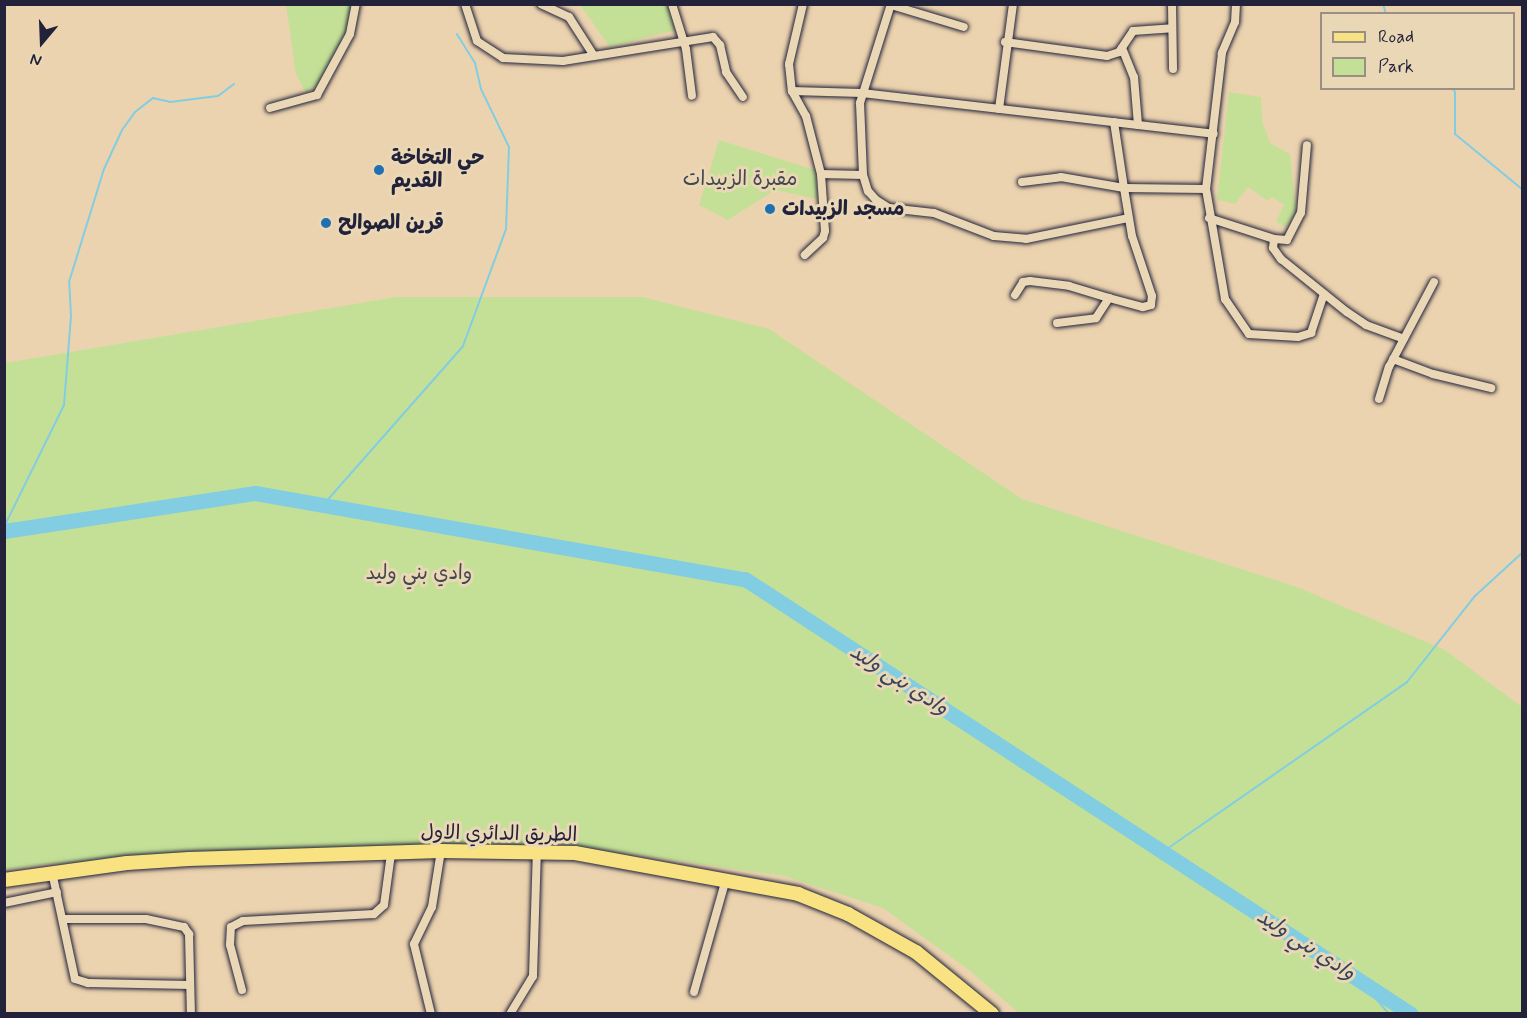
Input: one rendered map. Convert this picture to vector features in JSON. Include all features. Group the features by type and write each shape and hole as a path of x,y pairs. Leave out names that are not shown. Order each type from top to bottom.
{"main road":[{"name":"الطريق الدائري الاول","path":"4,880 52,872 189,859 537,850 726,879 798,894 849,914 916,952 992,1014"}],"street":[{"path":"270,108 316,95 350,34 356,4"},
{"path":"465,4 477,41 494,56 555,61 683,39 716,39 726,72 743,97"},
{"path":"541,4 569,17 594,56"},
{"path":"672,4 683,39 692,96"},
{"path":"802,4 789,64 792,91 806,116 821,174 825,231 823,238 805,255"},
{"path":"999,109 1005,42 1012,4"},
{"path":"1172,4 1173,69"},
{"path":"1236,4 1235,22 1222,53 1206,189 1209,218 1225,299 1250,334 1306,336 1314,328 1324,294"},
{"path":"964,27 891,5 862,93 863,176 868,191 884,205 934,213 994,236 1026,239 1128,218"},
{"path":"1005,42 1092,56 1115,55 1133,32 1172,28"},
{"path":"1122,48 1134,77 1138,125"},
{"path":"792,91 862,93 1214,134"},
{"path":"1015,295 1023,282 1030,281 1069,286 1143,307 1153,300 1128,218 1114,122"},
{"path":"1209,218 1274,239 1287,240 1301,213 1307,145"},
{"path":"821,174 863,176"},
{"path":"1022,182 1061,177 1124,188 1206,189"},
{"path":"1274,239 1275,254 1324,294 1366,325 1404,339"},
{"path":"1379,399 1393,359 1434,282"},
{"path":"1057,323 1096,318 1109,298"},
{"path":"1393,359 1433,374 1491,388"},
{"path":"510,1014 533,976 537,850"},
{"path":"431,1014 414,944 432,907 441,851"},
{"path":"242,990 230,945 231,927 243,921 374,914 384,905 391,854"},
{"path":"52,872 64,919 75,979 88,983 190,985"},
{"path":"694,992 726,879"},
{"path":"4,903 57,892"},
{"path":"64,919 146,919 178,923 189,934 191,1014"}],"green space":[{"path":"286,5 356,5 358,16 331,77 306,93 296,74"},
{"path":"580,5 676,5 675,30 610,47"},
{"path":"1229,92 1261,97 1262,121 1270,143 1290,154 1296,212 1285,227 1276,221 1284,205 1272,197 1268,201 1248,187 1235,204 1217,200"},
{"name":"مقبرة الزبيدات","path":"719,140 815,170 818,199 775,190 728,220 699,205"},
{"name":"وادي بني وليد","path":"396,297 643,297 769,329 1022,499 1297,587 1445,650 1522,707 1522,1013 1019,1013 969,970 883,908 784,876 554,843 46,864 5,870 5,363"}],"waterway":[{"path":"1383,4 1385,12"},
{"path":"323,505 463,346 506,229 509,147 481,89 475,63 457,34"},
{"path":"4,527 64,405 71,316 69,282 104,169 122,130 135,112 153,98 170,102 218,96 234,84"},
{"path":"1454,90 1455,134 1522,189"},
{"name":"وادي بني وليد","path":"4,531 255,493 745,579 1411,1014"},
{"path":"1164,851 1407,682 1475,596 1522,553"},
{"path":"1359,979 1389,1014"}],"place":[{"name":"حي التخاخة القديم","path":"379,170"},
{"name":"مسجد الزبيدات","path":"770,209"},
{"name":"قرين الصوالح","path":"326,223"}]}
